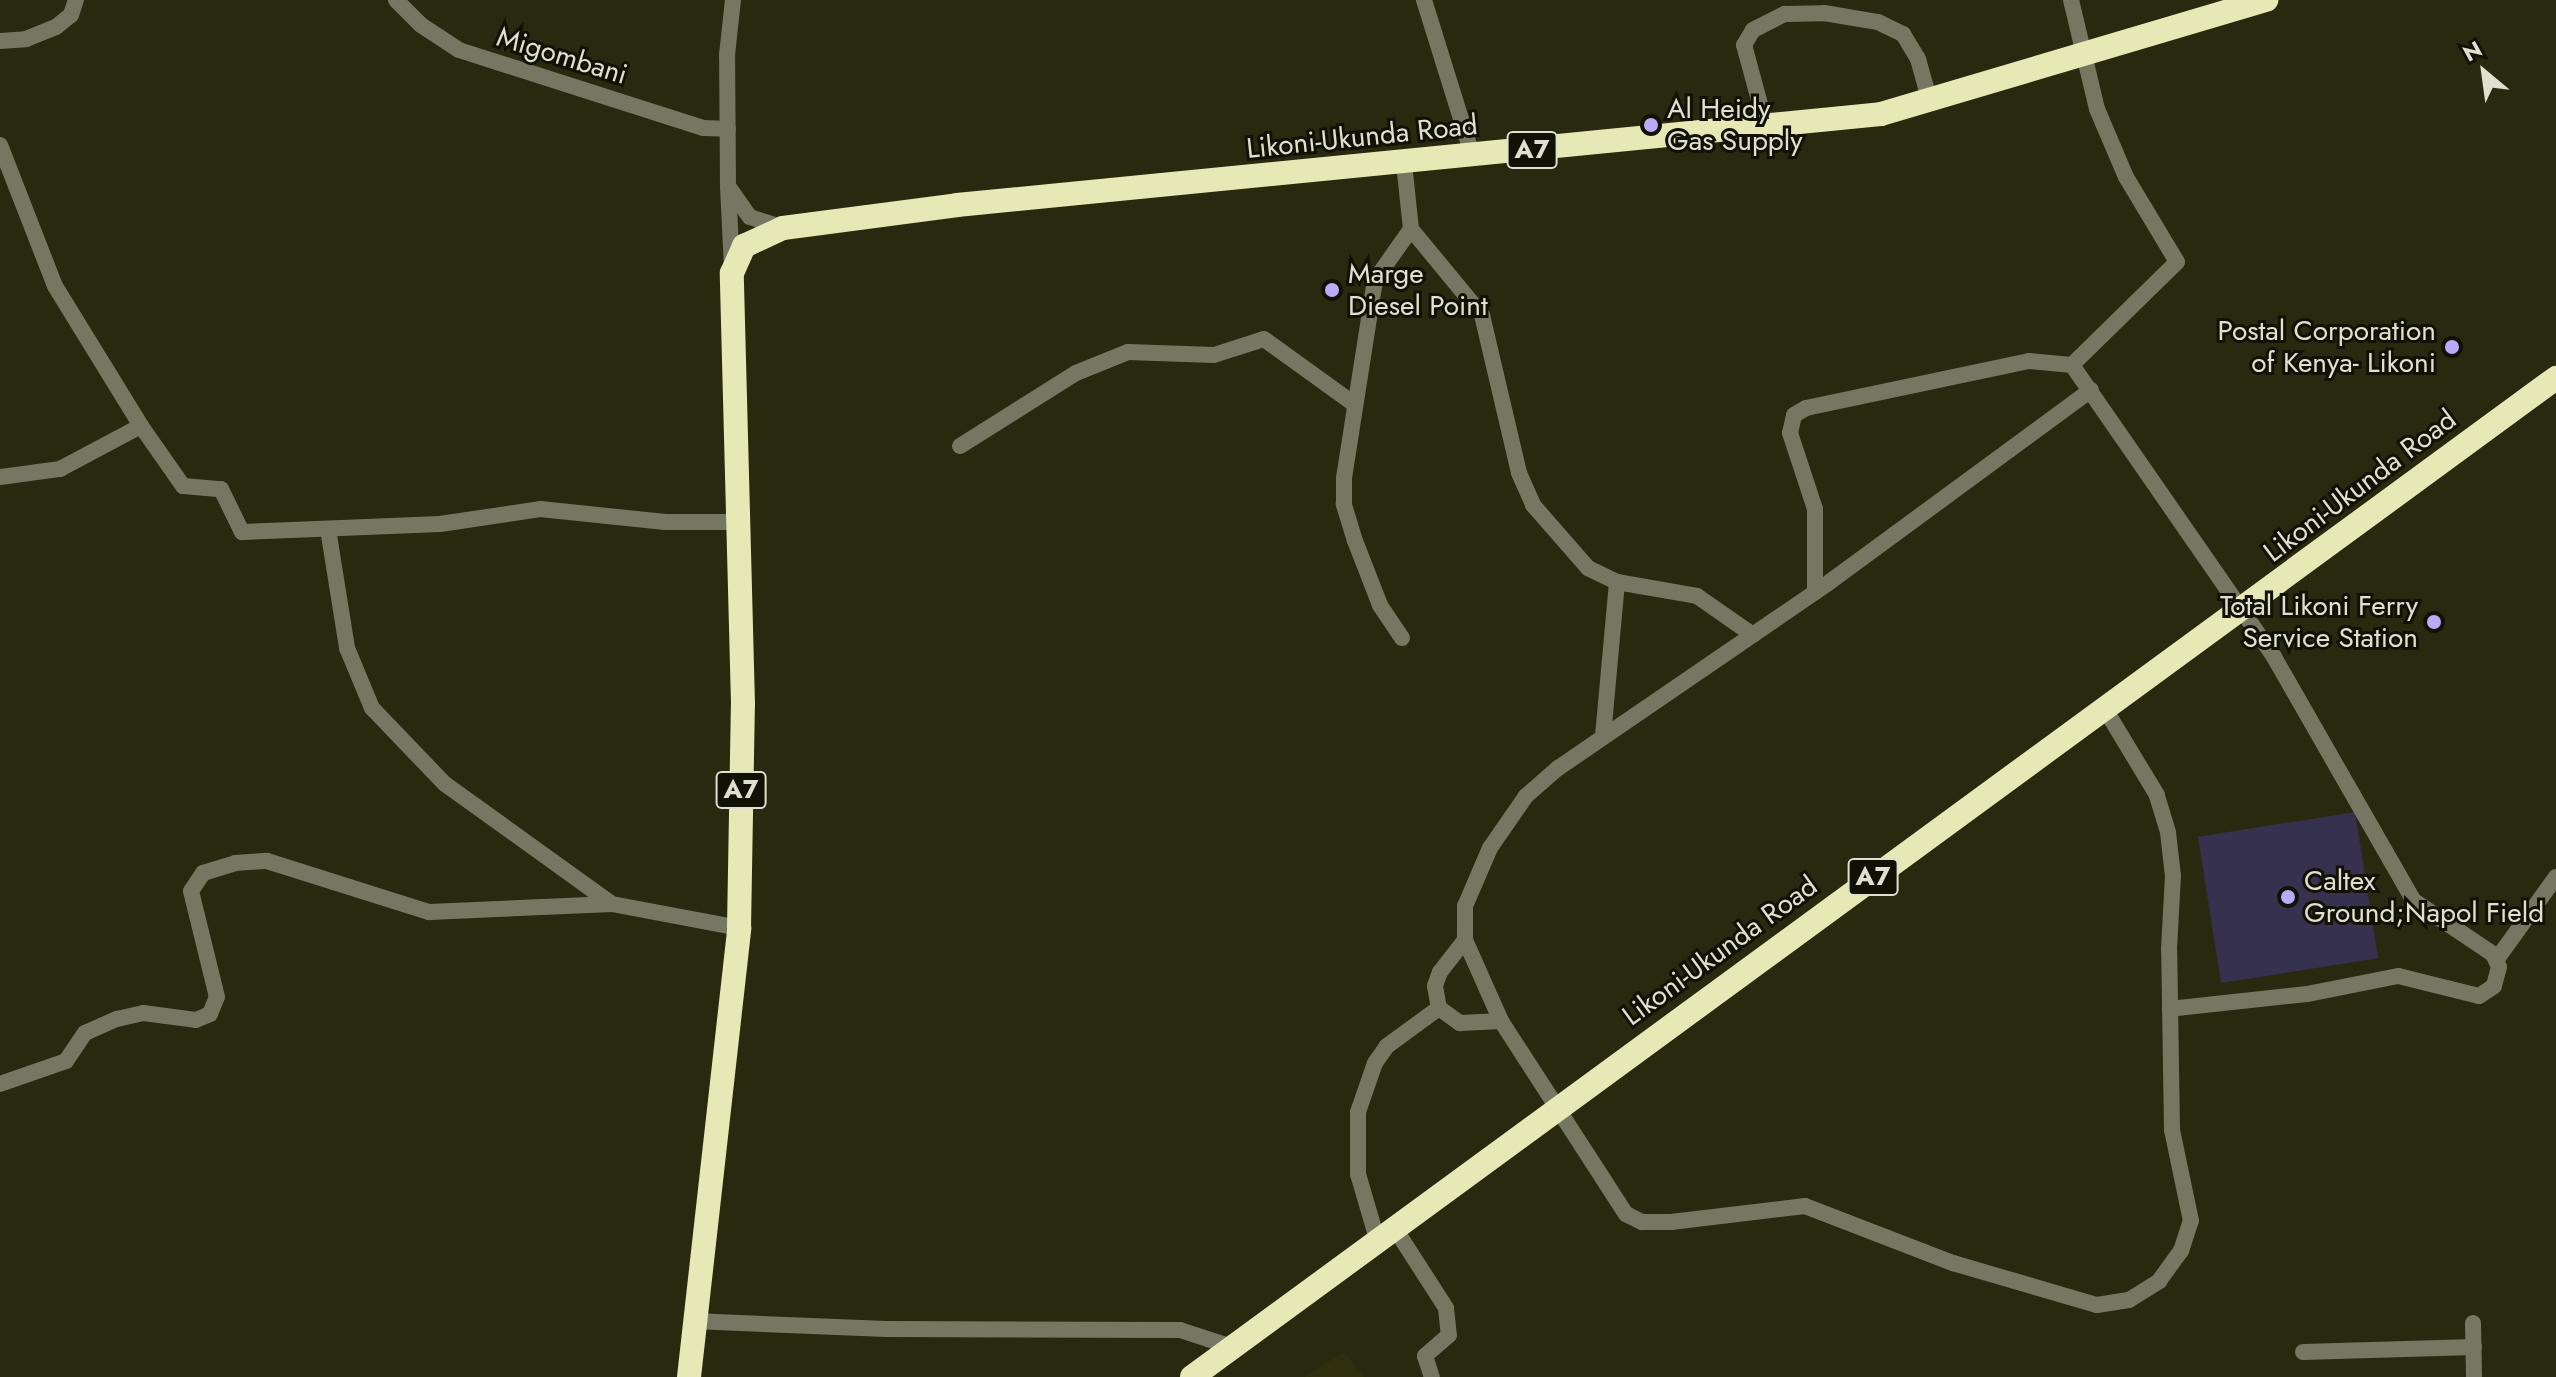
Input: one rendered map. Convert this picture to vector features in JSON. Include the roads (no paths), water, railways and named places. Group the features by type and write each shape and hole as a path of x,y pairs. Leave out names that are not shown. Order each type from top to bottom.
{"highway":[{"name":"Likoni-Ukunda Road","path":"783,228 957,205 1404,164 1881,114 2267,0"},
{"name":"A7","path":"689,1377 739,928 743,704 735,522 732,273 744,246 783,228"},
{"name":"Likoni-Ukunda Road","path":"1192,1377 1229,1346 2242,611 2556,378"}],"street":[{"path":"0,41 36,36 63,23 76,0"},
{"name":"Migombani","path":"396,0 421,25 459,50 703,128 728,129"},
{"path":"732,273 728,129 733,0"},
{"path":"1424,0 1473,157"},
{"path":"2071,0 2097,109 2126,177 2177,262 2072,365"},
{"path":"1766,126 1746,63 1747,36 1785,14 1814,6 1878,22 1903,34 1918,59 1930,102"},
{"path":"0,145 55,286 141,426 183,486 221,489 242,532 467,522 540,509 654,521 735,522"},
{"path":"1404,164 1411,229 1482,315 1519,473 1533,505 1588,568 1617,582 1697,596 1753,635"},
{"path":"728,186 750,217 783,228"},
{"path":"1402,638 1380,605 1344,504 1354,404 1375,280 1411,229"},
{"path":"960,446 1076,373 1128,352 1214,355 1264,339 1354,404"},
{"path":"1815,592 1815,509 1790,433 1794,415 1806,408 2029,361 2072,365 2242,611 2343,773 2414,901 2497,959"},
{"path":"2091,390 1815,592 1558,768 1505,822 1470,892 1465,940 1501,1021 1634,1220 1671,1222 1805,1206 1968,1268 2054,1296 2114,1305 2159,1281 2181,1251 2191,1221 2172,1130 2170,1009 2173,876 2168,832 2143,768 2105,709"},
{"path":"0,477 60,469 141,426"},
{"path":"328,529 347,648 372,708 445,784 612,904"},
{"path":"1603,736 1617,582"},
{"path":"0,1084 66,1061 85,1033 117,1019 143,1013 196,1020 210,1014 217,997 191,891 193,881 220,866 267,861 446,914 612,904 739,928"},
{"path":"2170,1009 2307,994 2398,976 2479,996 2494,986 2497,959 2556,877"},
{"path":"1465,940 1440,972 1435,986 1439,1008 1460,1023 1501,1021"},
{"path":"1432,1377 1425,1356 1449,1335 1446,1308 1386,1233 1358,1174 1358,1112 1375,1063 1387,1046 1439,1008"},
{"path":"693,1321 1180,1330 1229,1346"},
{"path":"2473,1323 2474,1377"},
{"path":"2303,1352 2474,1347"}],"place":[{"name":"Al Heidy Gas Supply","path":"1651,125"},
{"name":"Marge Diesel Point","path":"1332,290"},
{"name":"Postal Corporation of Kenya- Likoni","path":"2452,347"},
{"name":"Total Likoni Ferry Service Station","path":"2434,622"},
{"name":"Caltex Ground;Napol Field","path":"2288,897"}]}
